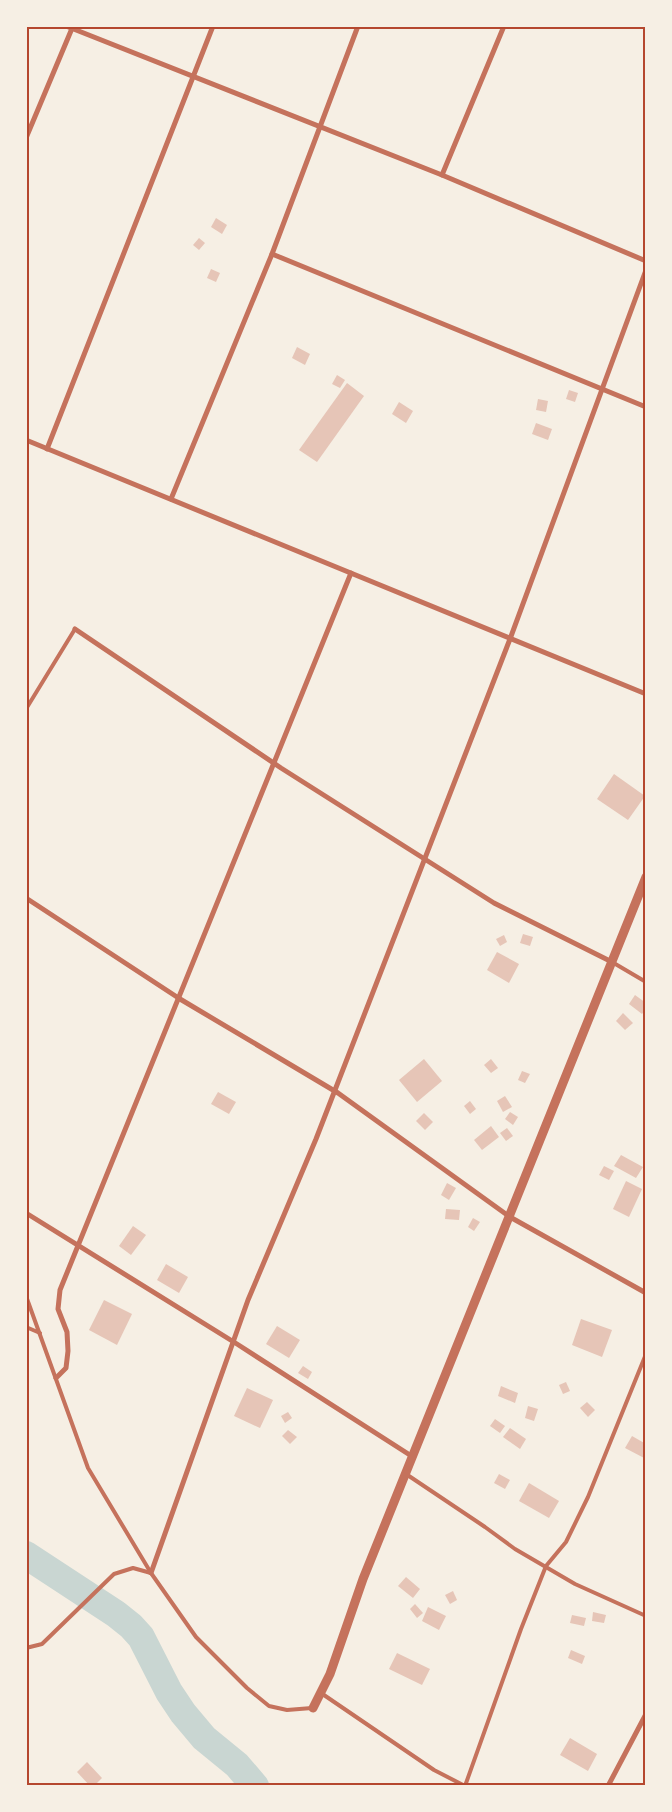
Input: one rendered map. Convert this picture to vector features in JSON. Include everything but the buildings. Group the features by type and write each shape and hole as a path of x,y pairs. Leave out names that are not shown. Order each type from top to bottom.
{"street":[{"path":"66,26 442,175 646,261"},
{"path":"47,449 213,26"},
{"path":"170,499 272,254 358,26"},
{"path":"442,175 504,26"},
{"path":"26,138 73,28"},
{"path":"272,254 646,407"},
{"path":"151,1573 248,1300 334,1092 425,859 510,639 646,270"},
{"path":"26,440 646,694"},
{"path":"56,1378 66,1368 68,1352 67,1332 58,1308 60,1290 351,573"},
{"path":"75,629 274,763 494,903 612,962"},
{"path":"314,1708 330,1674 363,1579 646,877"},
{"path":"26,898 178,998 334,1092 510,1217 646,1293"},
{"path":"26,1213 233,1342 412,1457"},
{"path":"608,1786 646,1714"}],"lane":[{"path":"26,709 75,629"},
{"path":"612,962 646,982"},
{"path":"26,1296 88,1468 151,1573 196,1637 247,1688 269,1706 287,1710 314,1708"},
{"path":"26,1327 40,1333"},
{"path":"321,1693 434,1770 465,1786 546,1566 566,1542 588,1498 646,1354"},
{"path":"406,1474 516,1549 575,1584 646,1616"},
{"path":"26,1648 42,1644 114,1574 133,1568 151,1573"}],"waterway":[{"path":"26,1555 116,1614 131,1626 141,1637 169,1692 183,1713 204,1738 237,1765 255,1786"}]}
